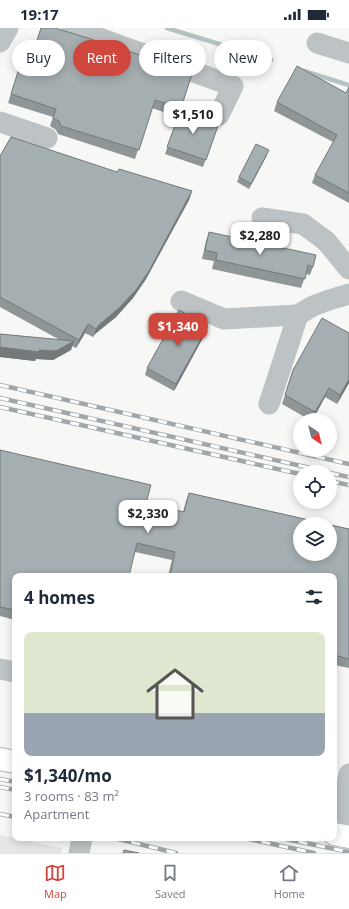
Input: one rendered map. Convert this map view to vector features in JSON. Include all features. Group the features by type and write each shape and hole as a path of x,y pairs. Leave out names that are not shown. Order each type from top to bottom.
{"main road":[{"path":"0,759 12,761"}],"street":[{"path":"0,42 8,28"},
{"path":"70,28 233,86 219,115"},
{"path":"317,43 349,53"},
{"path":"0,122 47,138"},
{"path":"262,218 303,224 326,240 349,269"},
{"path":"181,301 224,319 298,315 313,306 349,294"},
{"path":"269,404 298,315"},
{"path":"0,669 12,671"},
{"path":"340,835 349,774"},
{"path":"79,853 81,841"}],"shaded area":[{"path":"0,835 12,838 12,841 29,841 62,848 61,853 0,853"}],"building":[{"path":"41,28 55,28 94,40 73,40 73,76 131,76 131,52 139,55 139,76 191,76 181,108 155,100 139,150 61,126 59,121 53,118 56,109 11,94 17,76 65,76 65,40 37,40"},
{"path":"297,66 346,93 349,87 349,193 315,175 337,135 277,102"},
{"path":"181,109 219,123 206,160 167,147"},
{"path":"11,137 117,172 119,169 192,191 149,271 136,290 96,329 88,324 79,340 0,297 0,156"},
{"path":"256,144 269,150 251,184 239,177"},
{"path":"209,232 316,255 313,267 308,265 305,279 216,260 217,253 205,250"},
{"path":"179,310 208,326 176,384 147,368"},
{"path":"322,318 349,333 349,379 340,395 329,388 315,412 285,395 293,370"},
{"path":"0,334 74,341 56,351 39,350 39,352 0,347"},
{"path":"0,450 151,485 146,503 184,512 189,493 296,517 293,517 293,561 337,561 337,526 349,529 349,659 337,656 337,573 171,573 175,552 137,543 130,573 12,573 12,609 0,607"},
{"path":"124,850 139,853 123,853"}],"waterway":[{"path":"167,28 214,42"},
{"path":"304,71 349,85"}],"railway":[{"path":"0,385 349,464"},
{"path":"0,398 297,465"},
{"path":"0,407 293,472"},
{"path":"337,474 349,477"},
{"path":"337,482 349,485"},
{"path":"0,779 12,781"},
{"path":"0,787 12,789"},
{"path":"0,814 12,816"},
{"path":"126,841 176,853"},
{"path":"258,841 314,853"},
{"path":"296,841 349,852"}]}
